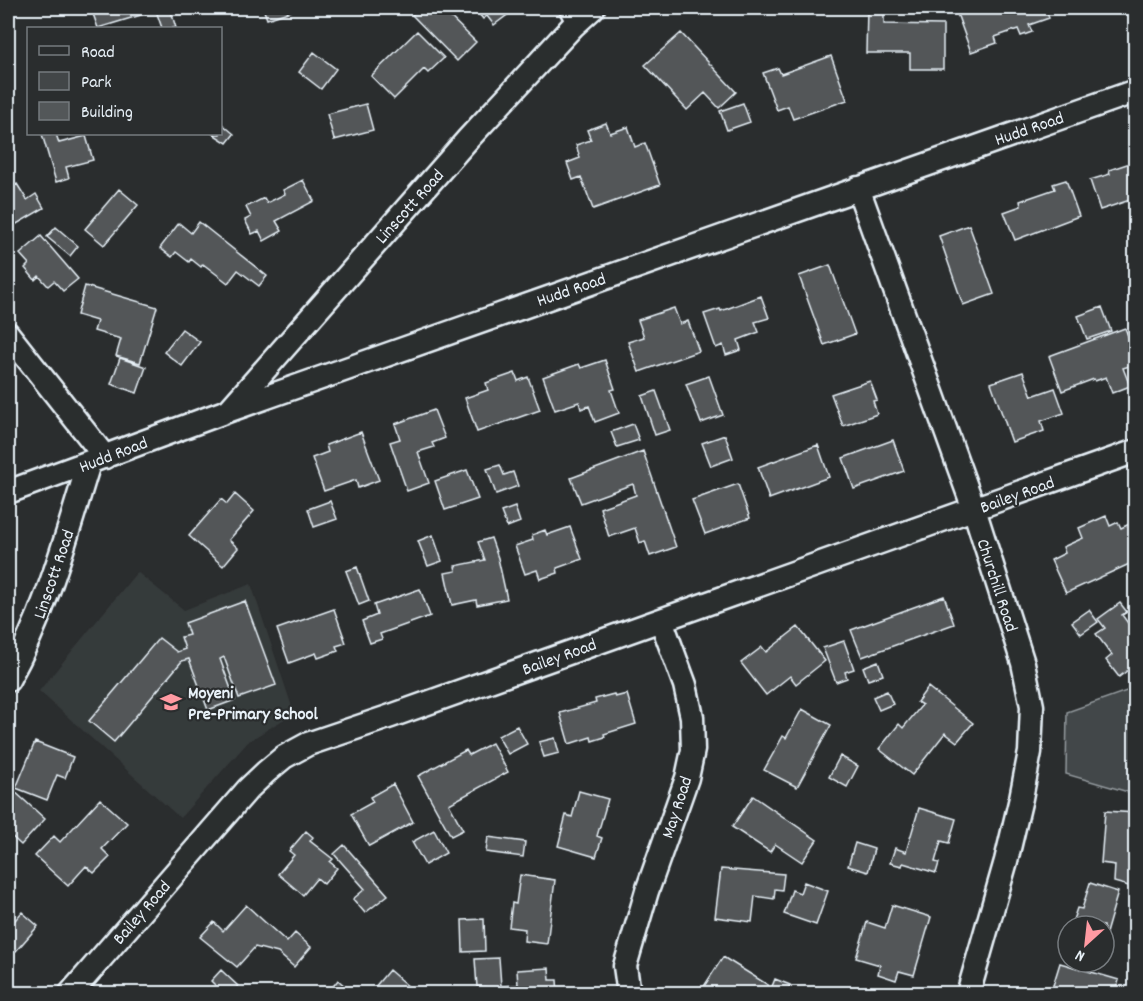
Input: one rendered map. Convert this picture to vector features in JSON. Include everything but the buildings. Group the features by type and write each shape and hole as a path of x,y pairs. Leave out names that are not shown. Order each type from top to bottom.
{"street":[{"name":"Linscott Road","path":"230,410 444,166 569,17 593,8"},
{"name":"Hudd Road","path":"8,492 230,410 1136,91"},
{"name":"Churchill Road","path":"858,188 974,509 1023,663 1032,706 1030,752 1021,798 1006,861 968,993"},
{"path":"8,334 97,460"},
{"name":"Bailey Road","path":"70,993 248,789 284,757 308,744 1136,451"},
{"name":"Linscott Road","path":"8,680 33,632 97,460"},
{"name":"May Road","path":"629,993 625,966 647,891 687,778 693,750 693,717 685,685 661,620"}],"shaded area":[{"name":"Moyeni Pre-Primary School","path":"137,572 184,610 251,584 294,713 249,741 180,818 39,691"}],"green space":[{"path":"1135,688 1135,794 1066,774 1067,712"}],"place":[{"name":"Moyeni Pre-Primary School","path":"171,702"}]}
